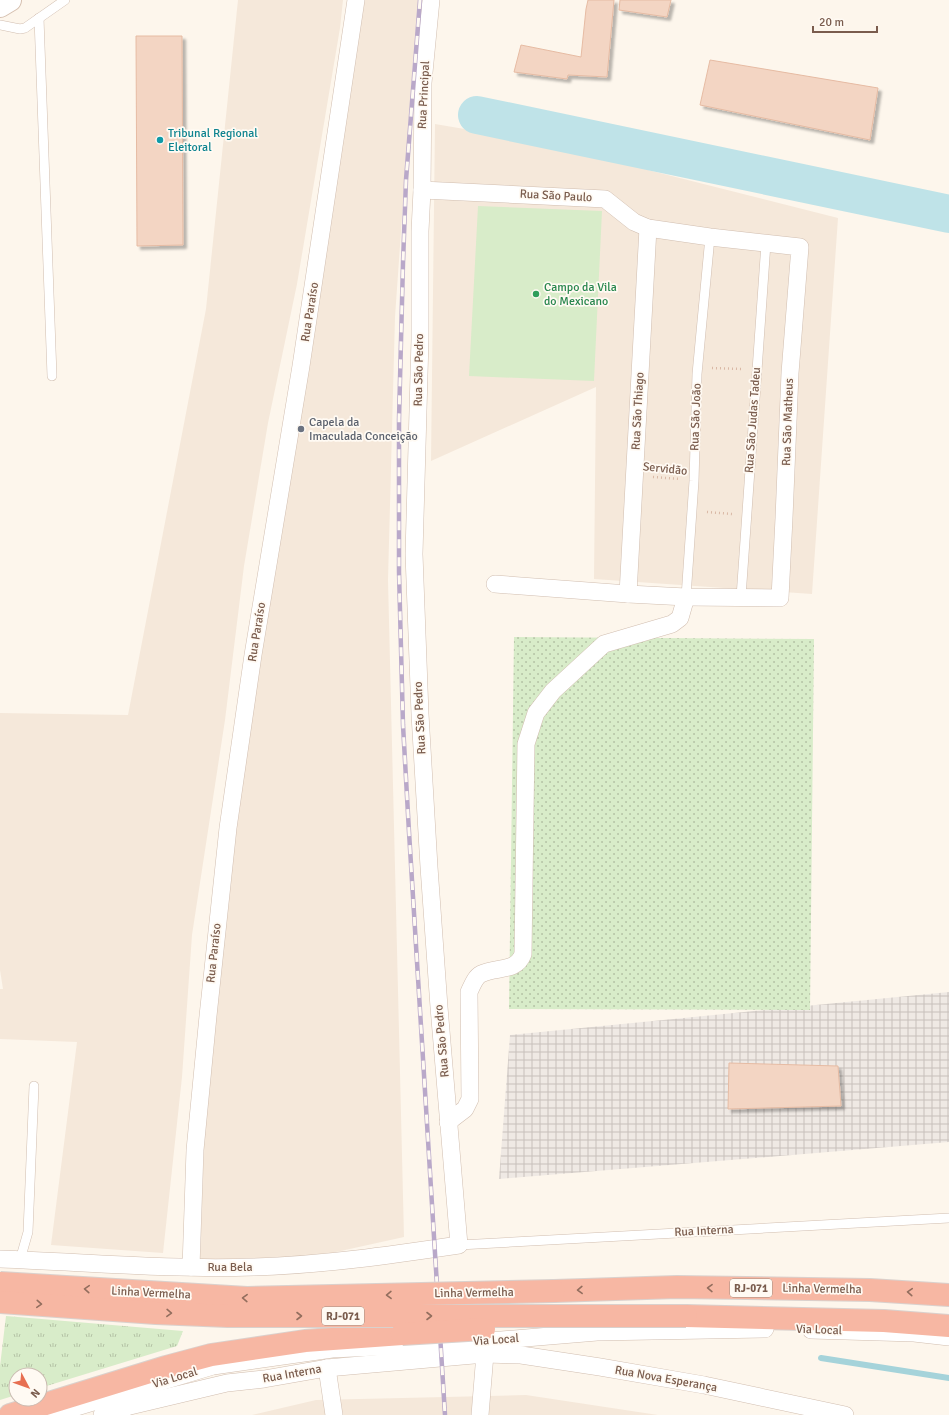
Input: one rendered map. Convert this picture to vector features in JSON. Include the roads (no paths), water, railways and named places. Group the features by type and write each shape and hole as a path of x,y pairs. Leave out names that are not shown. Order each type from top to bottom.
{"highway":[{"name":"Linha Vermelha","path":"0,1283 247,1298 677,1287 870,1290 949,1295"},
{"name":"Linha Vermelha","path":"0,1302 156,1313 228,1316 686,1316 884,1321 949,1326"},
{"path":"10,1415 196,1359 305,1341 686,1316"}],"main road":[{"path":"0,6 10,0"}],"street":[{"name":"Rua Paraíso","path":"191,1267 195,1150 228,828 253,655 301,366 356,0"},
{"name":"Rua Principal","path":"422,190 423,83 432,0"},
{"name":"Rua São Paulo","path":"422,190 605,198 634,222 648,228 710,237 800,246"},
{"name":"Rua São Pedro","path":"422,190 420,231 420,339 414,561 421,730 438,999 458,1245"},
{"name":"Rua São Thiago","path":"628,594 648,228"},
{"name":"Rua São Matheus","path":"741,597 780,598 790,373 800,246"},
{"path":"495,584 628,594 686,597 741,597"},
{"path":"448,1122 465,1109 470,1099 469,992 473,983 481,974 516,965 521,960 523,954 526,744 536,713 553,691 604,644 672,624 680,618 686,597"},
{"name":"Rua Bela","path":"0,1259 191,1267 255,1267 354,1260 458,1245"},
{"name":"Via Local","path":"50,1415 213,1366 332,1349 464,1343 597,1332 750,1328 914,1333 949,1337"},
{"path":"480,1415 485,1354"},
{"name":"Rua Interna","path":"102,1415 131,1410 227,1383 264,1379 327,1368 485,1354"},
{"name":"Rua Nova Esperança","path":"485,1354 521,1356 600,1367 704,1385 812,1412 846,1415"},
{"path":"327,1368 334,1415"}],"lane":[{"path":"0,25 20,29 25,28 65,0"},
{"path":"39,18 52,376"},
{"name":"Rua São João","path":"686,597 694,481 697,374 710,237"},
{"name":"Rua São Judas Tadeu","path":"741,597 766,243"},
{"path":"20,1260 28,1232 34,1086"},
{"name":"Rua Interna","path":"458,1245 949,1218"}],"waterway":[{"path":"477,115 949,214"},
{"path":"821,1358 949,1378"}],"railway":[{"path":"420,0 406,180 399,419 399,572 403,725 445,1415"}],"place":[{"name":"Tribunal Regional Eleitoral","path":"160,140"},
{"name":"Campo da Vila do Mexicano","path":"536,294"},
{"name":"Capela da Imaculada Conceição","path":"301,429"}]}
